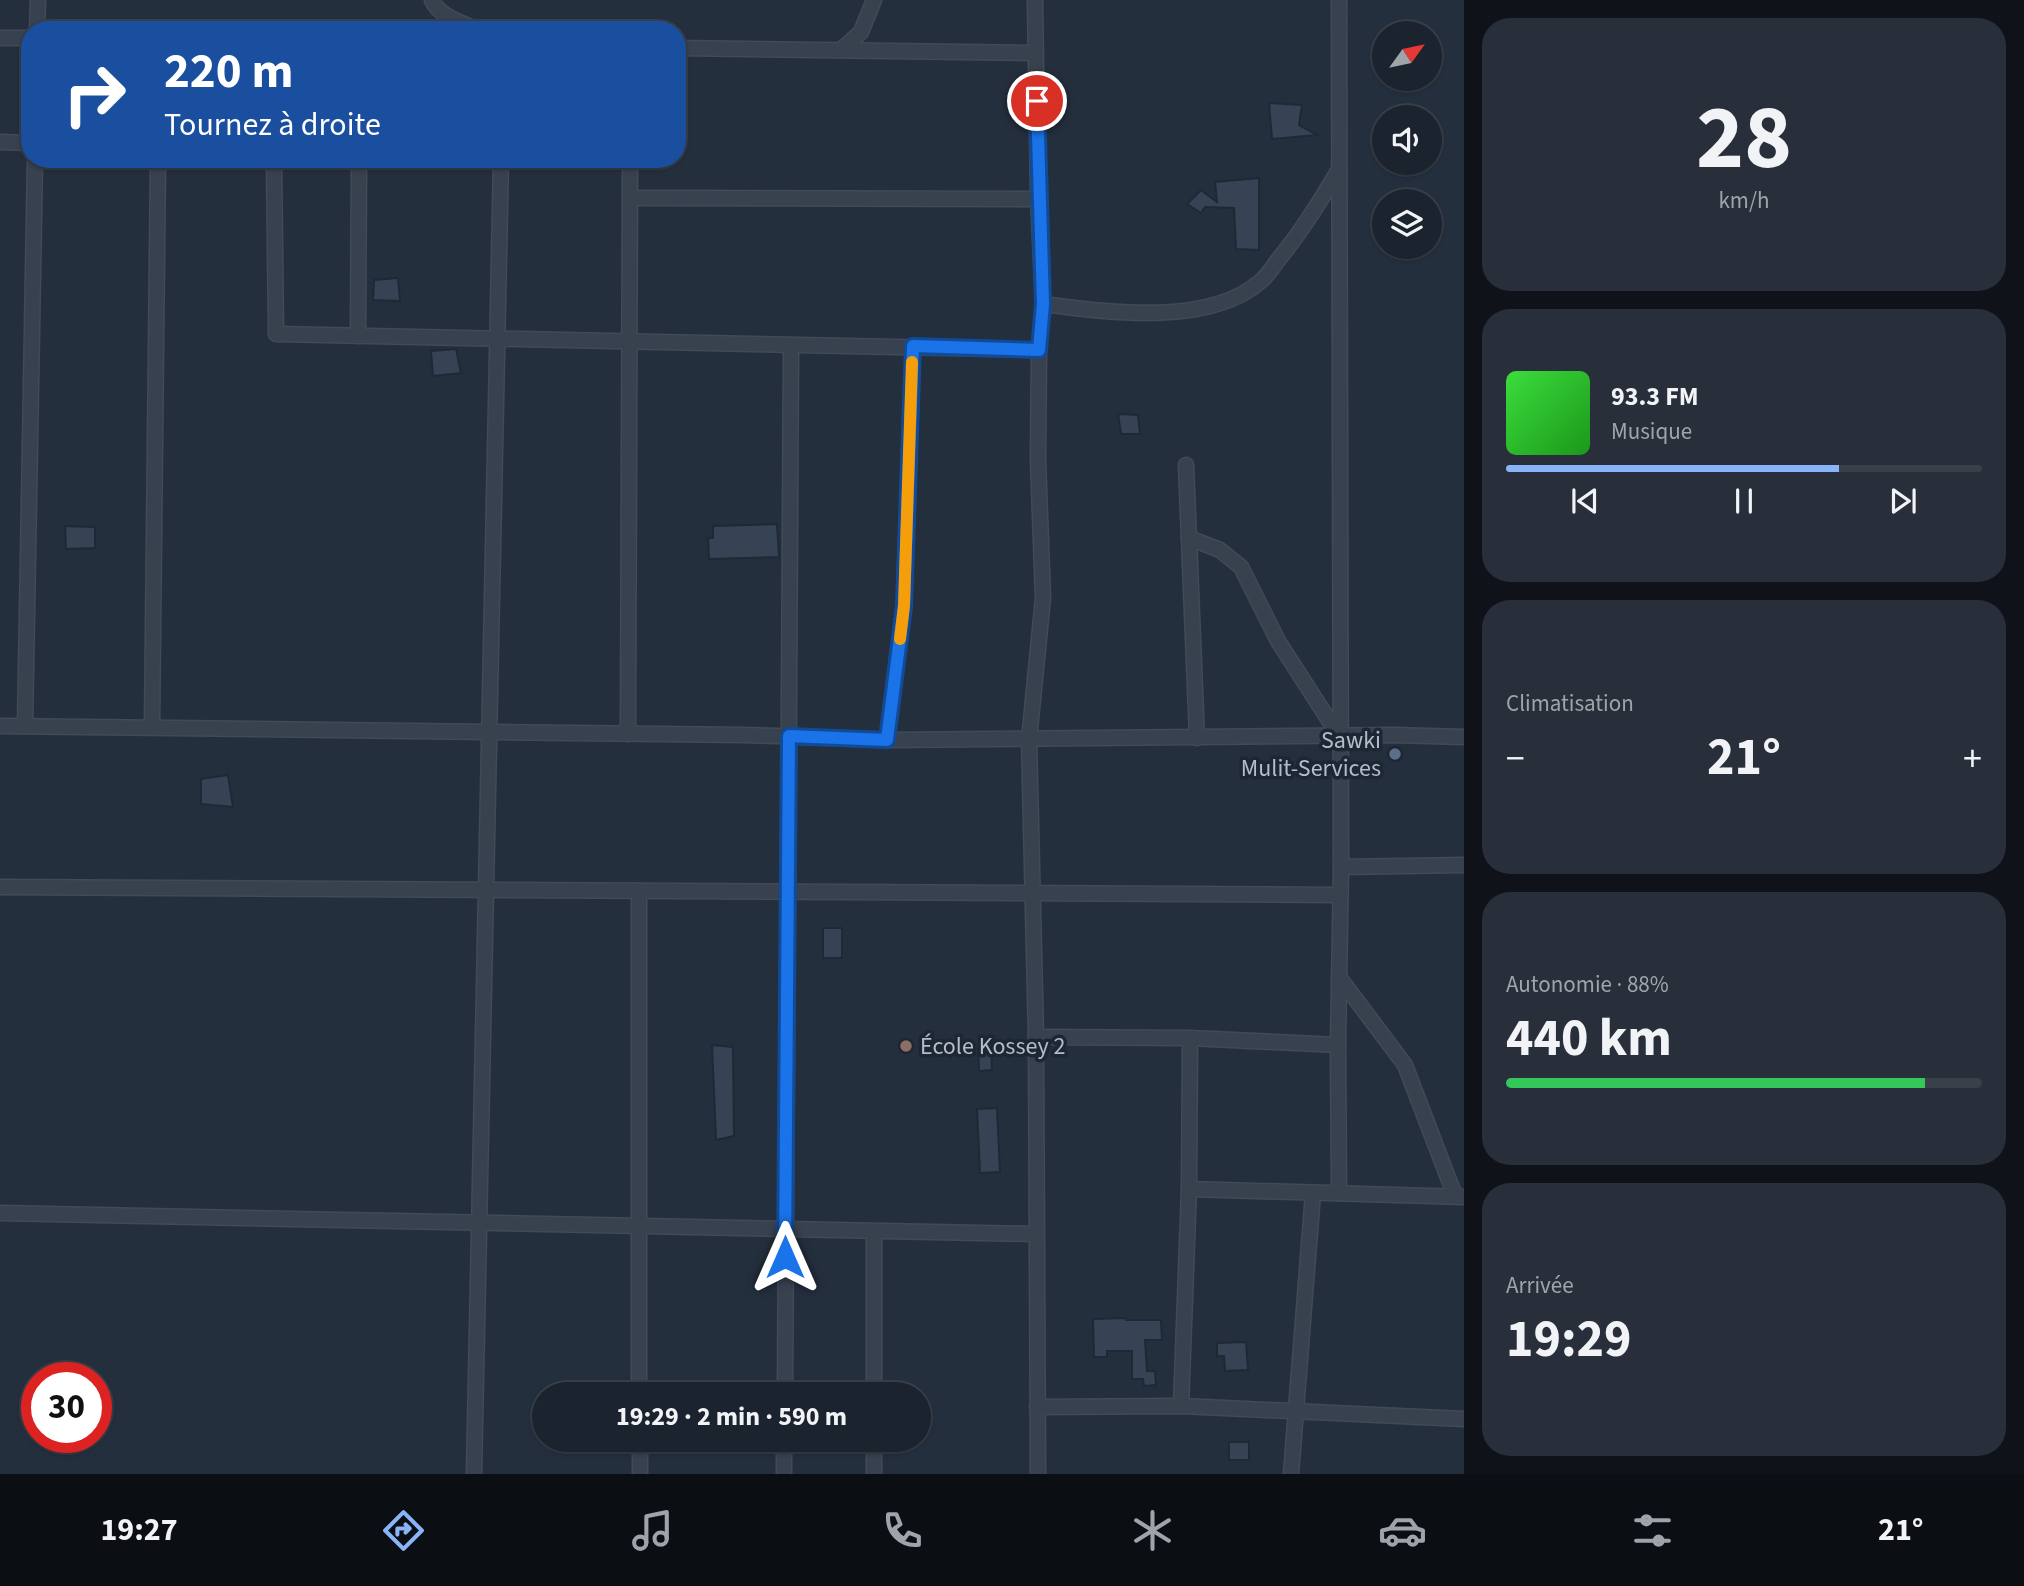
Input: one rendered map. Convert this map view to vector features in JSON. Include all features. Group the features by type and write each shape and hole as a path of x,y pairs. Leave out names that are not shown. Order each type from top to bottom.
{"street":[{"path":"37,21 38,0"},
{"path":"432,0 445,15 458,21"},
{"path":"841,50 861,32 874,0"},
{"path":"1035,0 1038,198 1043,304 1039,350 1038,460 1043,598 1029,740 1036,1037 1038,1474"},
{"path":"1339,0 1339,1193"},
{"path":"0,38 21,38"},
{"path":"686,48 1036,53"},
{"path":"0,142 21,142"},
{"path":"25,726 35,168"},
{"path":"152,727 158,168"},
{"path":"274,168 276,334 1039,350"},
{"path":"358,336 359,168"},
{"path":"474,1474 501,168"},
{"path":"628,734 630,168"},
{"path":"1043,304 1163,313 1219,303 1235,296 1261,281 1284,253 1315,211 1339,169"},
{"path":"630,198 1038,198"},
{"path":"785,1382 791,345"},
{"path":"887,740 904,606 913,346"},
{"path":"1186,465 1197,738"},
{"path":"1189,538 1220,550 1241,567 1278,641 1339,736"},
{"path":"0,726 789,736 887,740 1395,735 1464,737"},
{"path":"1341,867 1464,865"},
{"path":"0,887 1339,895"},
{"path":"639,891 639,1382"},
{"path":"1189,1189 1459,1196 1405,1065 1339,977"},
{"path":"1036,1037 1190,1038 1338,1045"},
{"path":"1181,1406 1189,1189 1190,1038"},
{"path":"1291,1474 1313,1193"},
{"path":"0,1213 1035,1234"},
{"path":"874,1231 874,1382"},
{"path":"1037,1407 1181,1406 1464,1419"},
{"path":"640,1452 640,1474"},
{"path":"784,1452 784,1474"},
{"path":"874,1452 874,1474"}],"building":[{"path":"1269,103 1302,105 1299,125 1317,135 1272,139"},
{"path":"1259,178 1259,250 1236,249 1234,208 1205,207 1201,213 1187,204 1201,190 1217,202 1215,182"},
{"path":"398,278 400,301 373,300 374,280"},
{"path":"456,349 461,373 433,376 431,351"},
{"path":"1118,414 1138,415 1140,434 1121,434"},
{"path":"777,524 779,557 709,559 708,538 713,538 713,526"},
{"path":"65,526 95,527 95,548 66,549"},
{"path":"228,775 233,807 201,804 201,779"},
{"path":"823,928 842,928 842,958 823,958"},
{"path":"712,1045 733,1047 734,1136 716,1140"},
{"path":"978,1048 991,1048 992,1070 979,1071"},
{"path":"997,1108 1000,1172 980,1173 977,1109"},
{"path":"1093,1319 1161,1320 1162,1340 1145,1340 1147,1371 1155,1371 1156,1385 1144,1386 1143,1379 1132,1379 1132,1351 1107,1351 1107,1357 1094,1357"},
{"path":"1246,1342 1248,1370 1225,1371 1224,1356 1217,1356 1217,1343"},
{"path":"1229,1442 1249,1442 1249,1460 1229,1460"}],"slow traffic":[{"path":"900,639 904,606 912,362"}],"place":[{"name":"Sawki Mulit-Services","path":"1395,754"},
{"name":"École Kossey 2","path":"906,1046"}],"route":[{"path":"785,1257 789,736 887,740 904,606 913,346 1039,350 1043,304 1037,101"}]}
